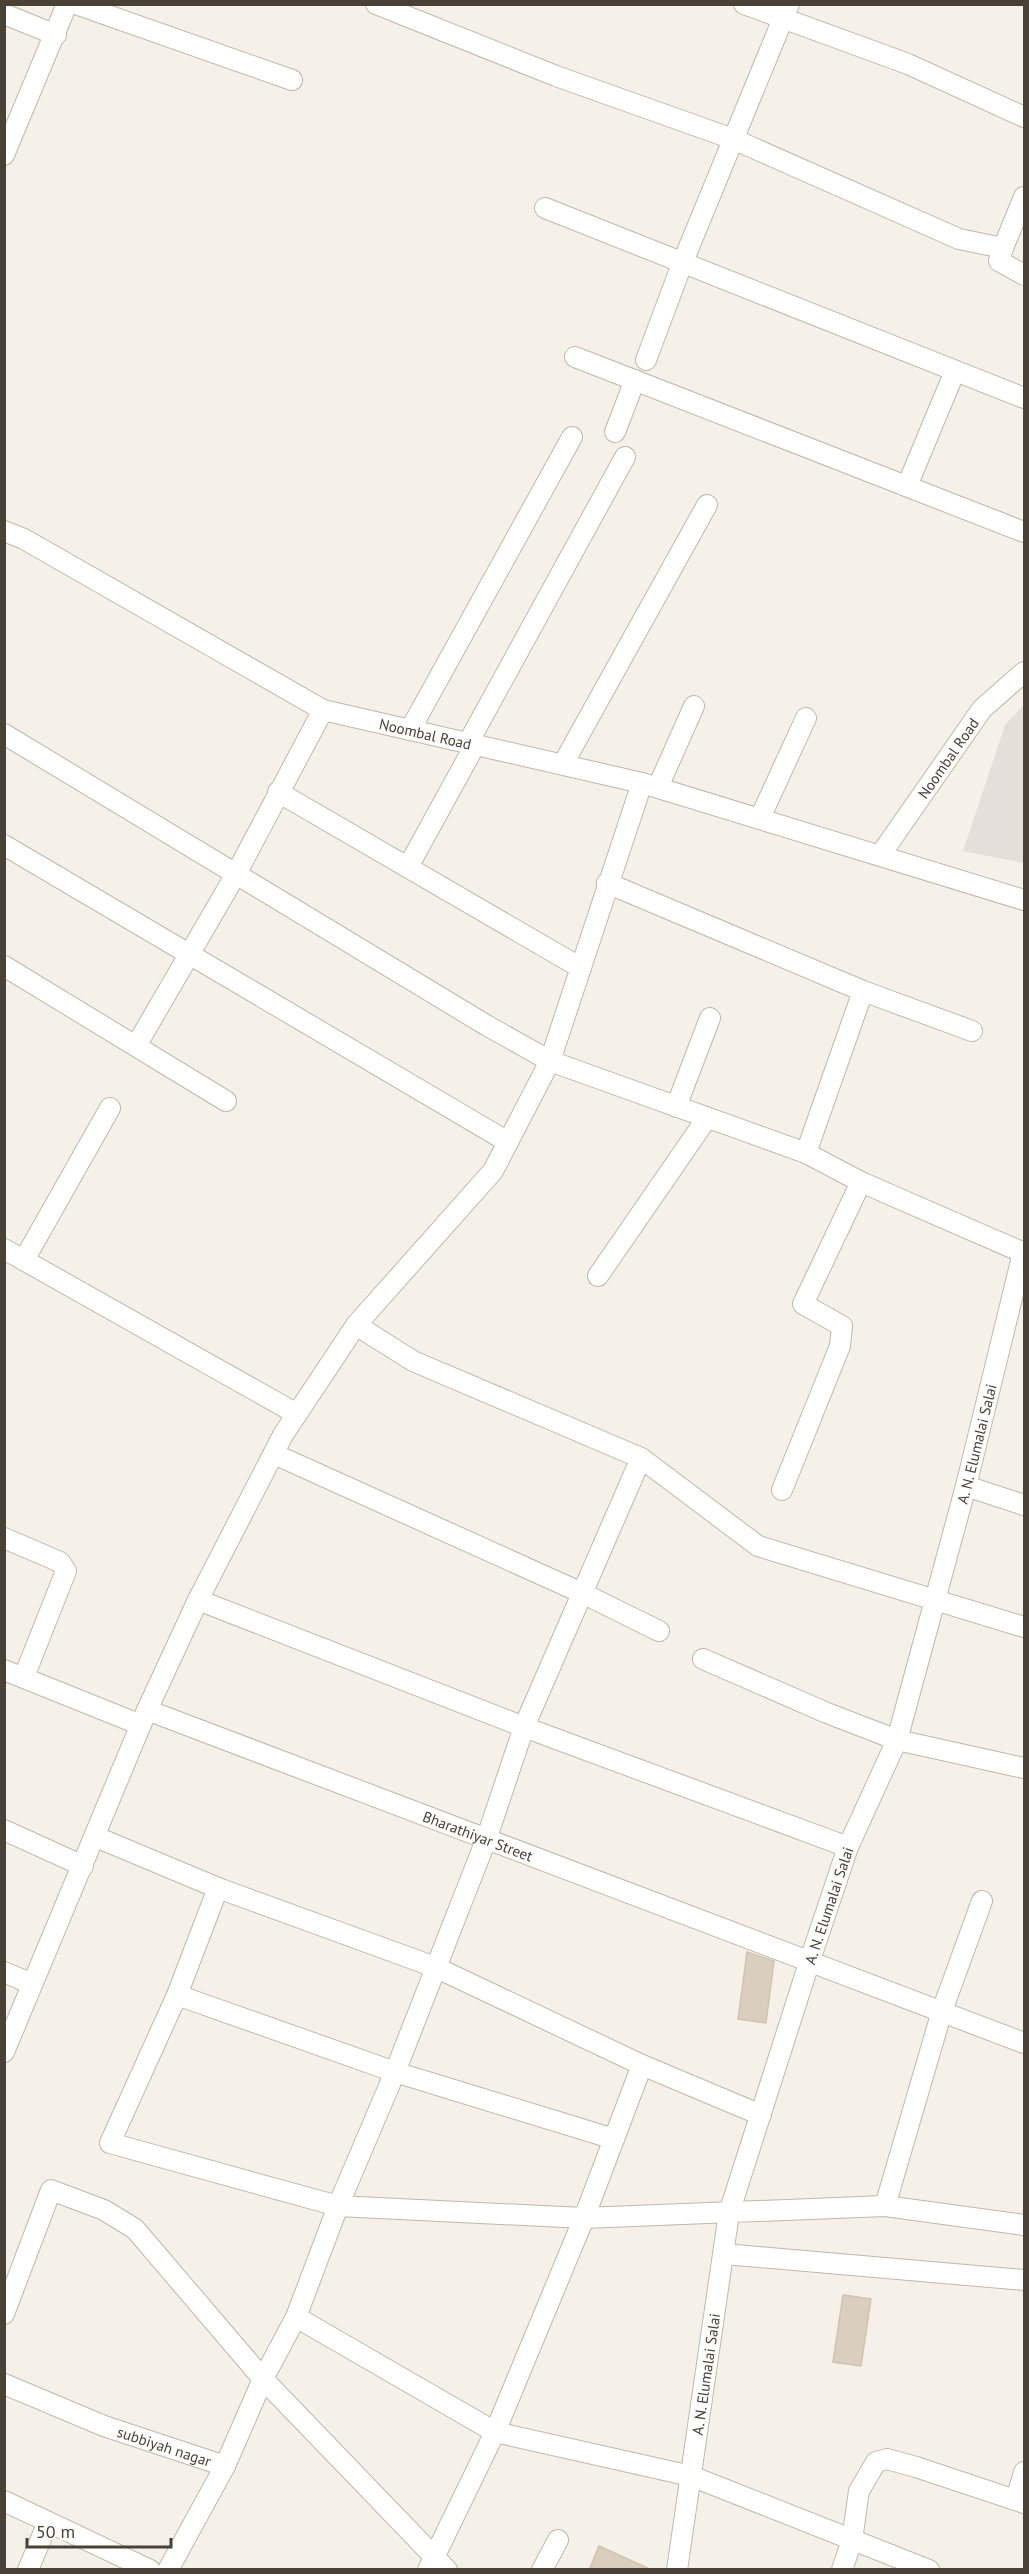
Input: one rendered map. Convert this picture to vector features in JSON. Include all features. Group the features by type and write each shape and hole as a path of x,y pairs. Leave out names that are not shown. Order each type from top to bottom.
{"street":[{"path":"4,155 67,4"},
{"path":"76,4 292,80"},
{"path":"376,4 556,76 733,139 959,240 1003,248"},
{"path":"744,4 786,12 1024,117"},
{"path":"646,360 682,264 786,12"},
{"path":"4,14 56,35"},
{"path":"1024,197 999,261 1024,275"},
{"path":"545,208 1024,398"},
{"path":"575,357 1024,532"},
{"path":"907,486 955,370"},
{"path":"615,432 635,380"},
{"path":"410,730 572,437"},
{"path":"408,867 471,744 625,457"},
{"path":"563,764 707,505"},
{"name":"Noombal Road","path":"4,531 24,539 323,710 650,785 881,854 1024,900"},
{"name":"Noombal Road","path":"881,854 982,709 1024,672"},
{"path":"4,2052 144,1718 198,1600 274,1454 297,1414 356,1325 493,1170 550,1060 607,883 650,785 694,706"},
{"path":"136,1047 236,874 323,710"},
{"path":"760,818 806,718"},
{"path":"4,734 486,1025 550,1060 806,1153 861,1182 1024,1253"},
{"path":"278,792 581,968"},
{"path":"4,845 508,1142"},
{"path":"607,883 863,991 972,1031"},
{"path":"4,966 226,1101"},
{"path":"806,1153 863,991"},
{"path":"676,1107 710,1018"},
{"path":"24,1260 111,1108"},
{"path":"598,1276 707,1118"},
{"path":"782,1490 840,1346 843,1326 803,1304 861,1182"},
{"path":"4,1249 297,1414"},
{"name":"A. N. Elumalai Salai","path":"677,2570 729,2213 848,1846 897,1740 966,1486 1024,1253"},
{"path":"356,1325 413,1361 641,1458 758,1546 1024,1627"},
{"path":"274,1454 582,1593 659,1631"},
{"path":"168,2570 225,2466 263,2379 296,2317 338,2206 395,2072 486,1840 524,1727 641,1458"},
{"path":"966,1486 1024,1505"},
{"path":"4,1538 60,1562 66,1571 24,1677"},
{"path":"198,1600 524,1727 848,1846"},
{"path":"703,1659 827,1713 897,1740 1024,1768"},
{"name":"Bharathiyar Street","path":"4,1670 486,1840 810,1960 1024,2043"},
{"path":"4,1830 83,1866"},
{"path":"96,1836 218,1888 435,1967 642,2065 761,2115"},
{"path":"218,1888 177,1995 110,2143 338,2206 584,2218 885,2206 1024,2225"},
{"path":"885,2206 942,2011 982,1901"},
{"path":"4,1972 32,1984"},
{"path":"177,1995 395,2072 614,2139"},
{"path":"4,2314 10,2281 51,2190 104,2210 135,2229 263,2379 437,2565 584,2218 642,2065"},
{"path":"724,2254 1024,2280"},
{"path":"296,2317 495,2432 691,2476 929,2570"},
{"name":"subbiyah nagar","path":"4,2384 104,2426 225,2466"},
{"path":"842,2570 852,2540 859,2491 876,2462 887,2459 1020,2501 1024,2472"},
{"path":"4,2501 150,2570"},
{"path":"28,2570 48,2522"},
{"path":"542,2570 558,2540"}],"shaded area":[{"path":"1024,705 1024,863 963,851 1005,725"}],"building":[{"path":"747,1952 774,1961 766,2023 738,2019"},
{"path":"843,2295 871,2299 861,2366 833,2362"},
{"path":"599,2546 652,2570 589,2570"}]}
